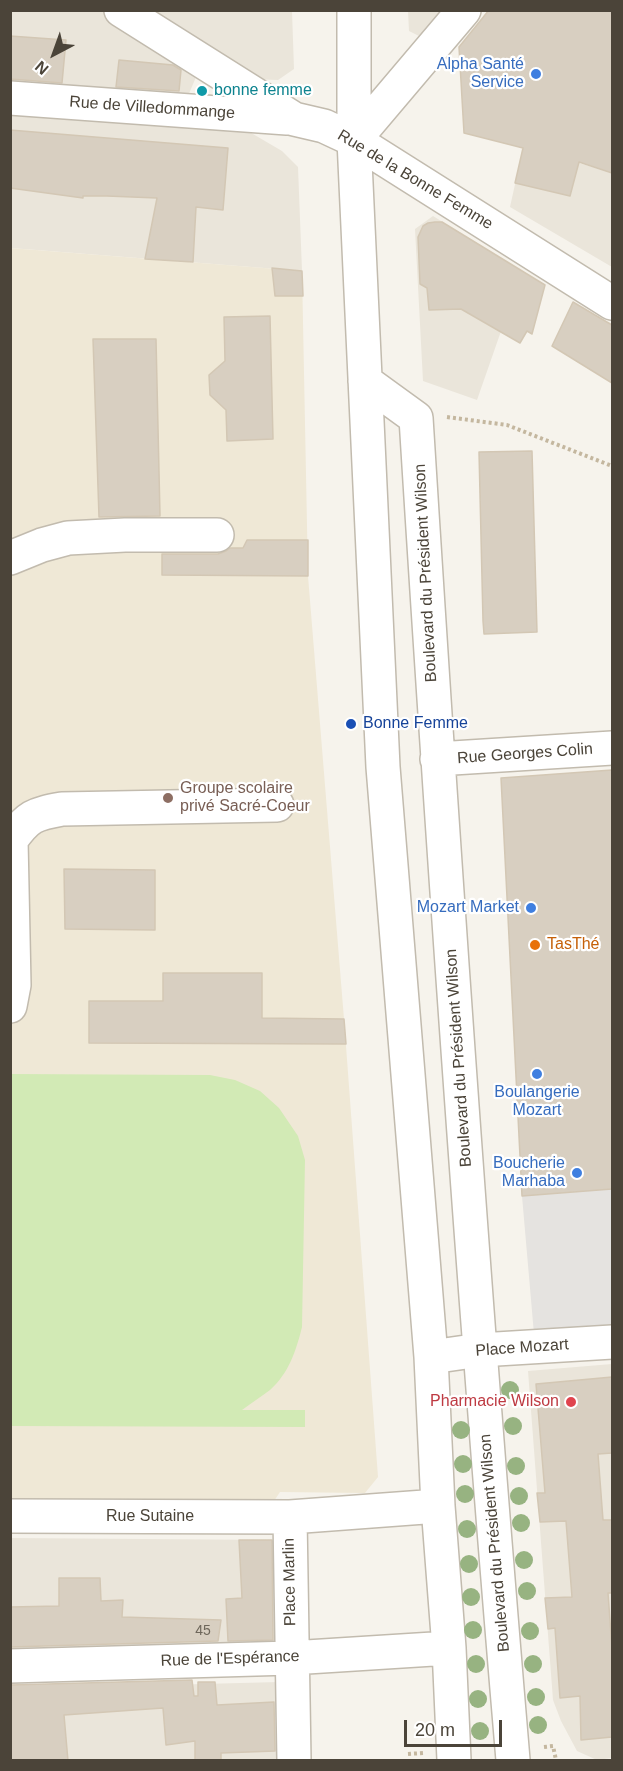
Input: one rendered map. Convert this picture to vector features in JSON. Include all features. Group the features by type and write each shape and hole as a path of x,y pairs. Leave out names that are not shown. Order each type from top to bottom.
{"street":[{"name":"Rue de la Bonne Femme","path":"121,10 294,119 324,126 354,140 612,303"},
{"path":"354,10 354,140 383,767 431,1357 454,1761"},
{"path":"354,140 464,10"},
{"name":"Rue de Villedommange","path":"10,98 294,119"},
{"path":"365,381 417,418"},
{"name":"Boulevard du Président Wilson","path":"417,418 437,759 480,1350 513,1761"},
{"path":"10,558 42,545 68,538 125,535 218,535"},
{"name":"Rue Georges Colin","path":"437,759 612,748"},
{"path":"10,1006 14,985 11,840 23,823 38,813 62,809 277,805"},
{"name":"Place Mozart","path":"431,1357 480,1350 612,1341"},
{"name":"Place Marlin","path":"294,1761 290,1517 438,1506"},
{"name":"Rue Sutaine","path":"10,1516 290,1517"},
{"name":"Rue de l'Espérance","path":"10,1666 291,1658 449,1648"}],"path":[{"path":"417,418 452,417 507,425 612,466"}],"shaded area":[{"path":"408,10 441,11 419,36 409,31"},
{"path":"10,11 292,11 294,69 278,80 196,77 188,96 282,151 298,167 302,271 11,248"},
{"path":"523,148 612,172 612,267 510,207"},
{"path":"433,216 522,271 477,400 423,381 415,229"},
{"name":"Groupe scolaire privé Sacré-Coeur","path":"10,248 302,271 308,576 378,1477 365,1493 280,1492 274,1501 11,1499"},
{"path":"612,1189 612,1328 534,1334 522,1196"},
{"path":"612,1364 612,1758 597,1760 577,1751 553,1700 528,1371"},
{"path":"10,1538 279,1540 282,1642 11,1649"},
{"path":"279,1682 285,1760 11,1760 10,1689"}],"green space":[{"path":"11,1074 210,1075 235,1080 260,1091 279,1108 298,1136 305,1160 302,1327 287,1369 277,1383 242,1410 305,1410 305,1427 11,1426"}],"building":[{"name":"Alpha Santé Service","path":"489,10 612,10 612,173 579,162 570,196 515,183 523,148 464,133 459,47"},
{"path":"10,36 66,40 62,83 10,79"},
{"path":"119,60 173,65 181,70 179,91 116,87"},
{"path":"10,130 228,148 223,210 196,207 193,262 145,259 157,198 83,196 83,198 10,188"},
{"path":"442,222 545,285 532,334 527,331 520,343 461,309 429,310 427,288 420,284 418,237 423,226"},
{"path":"272,268 302,271 303,296 275,296"},
{"path":"573,302 612,325 612,383 552,346"},
{"path":"270,316 273,439 227,441 226,410 210,395 209,375 225,361 224,317"},
{"path":"93,339 156,339 160,516 99,517"},
{"path":"532,451 537,632 484,634 479,452"},
{"path":"247,540 308,540 308,576 162,575 162,554 218,554 230,548 243,548"},
{"path":"612,770 612,1189 522,1196 501,778"},
{"path":"64,869 155,870 155,930 65,929"},
{"path":"163,973 262,973 262,1018 344,1019 346,1044 89,1043 89,1001 163,1001"},
{"path":"612,1377 612,1453 598,1454 603,1520 612,1520 612,1593 608,1593 612,1648 612,1737 581,1740 580,1696 560,1698 555,1628 548,1629 545,1598 572,1597 566,1521 540,1522 537,1493 545,1493 536,1384"},
{"path":"239,1540 272,1540 273,1640 228,1641 226,1599 242,1598"},
{"path":"59,1578 100,1578 101,1601 123,1600 122,1617 221,1620 218,1641 10,1647 10,1607 59,1606"},
{"path":"192,1680 194,1696 198,1696 198,1682 215,1682 217,1705 274,1702 275,1751 221,1753 221,1761 195,1761 195,1741 166,1745 163,1708 64,1715 68,1761 10,1761 10,1685"}],"place":[{"name":"Alpha Santé Service","path":"536,74"},
{"name":"bonne femme","path":"202,91"},
{"name":"Bonne Femme","path":"351,724"},
{"name":"Groupe scolaire privé Sacré-Coeur","path":"168,798"},
{"name":"Mozart Market","path":"531,908"},
{"name":"TasThé","path":"535,945"},
{"name":"Boulangerie Mozart","path":"537,1074"},
{"name":"Boucherie Marhaba","path":"577,1173"},
{"name":"Pharmacie Wilson","path":"571,1402"}]}
